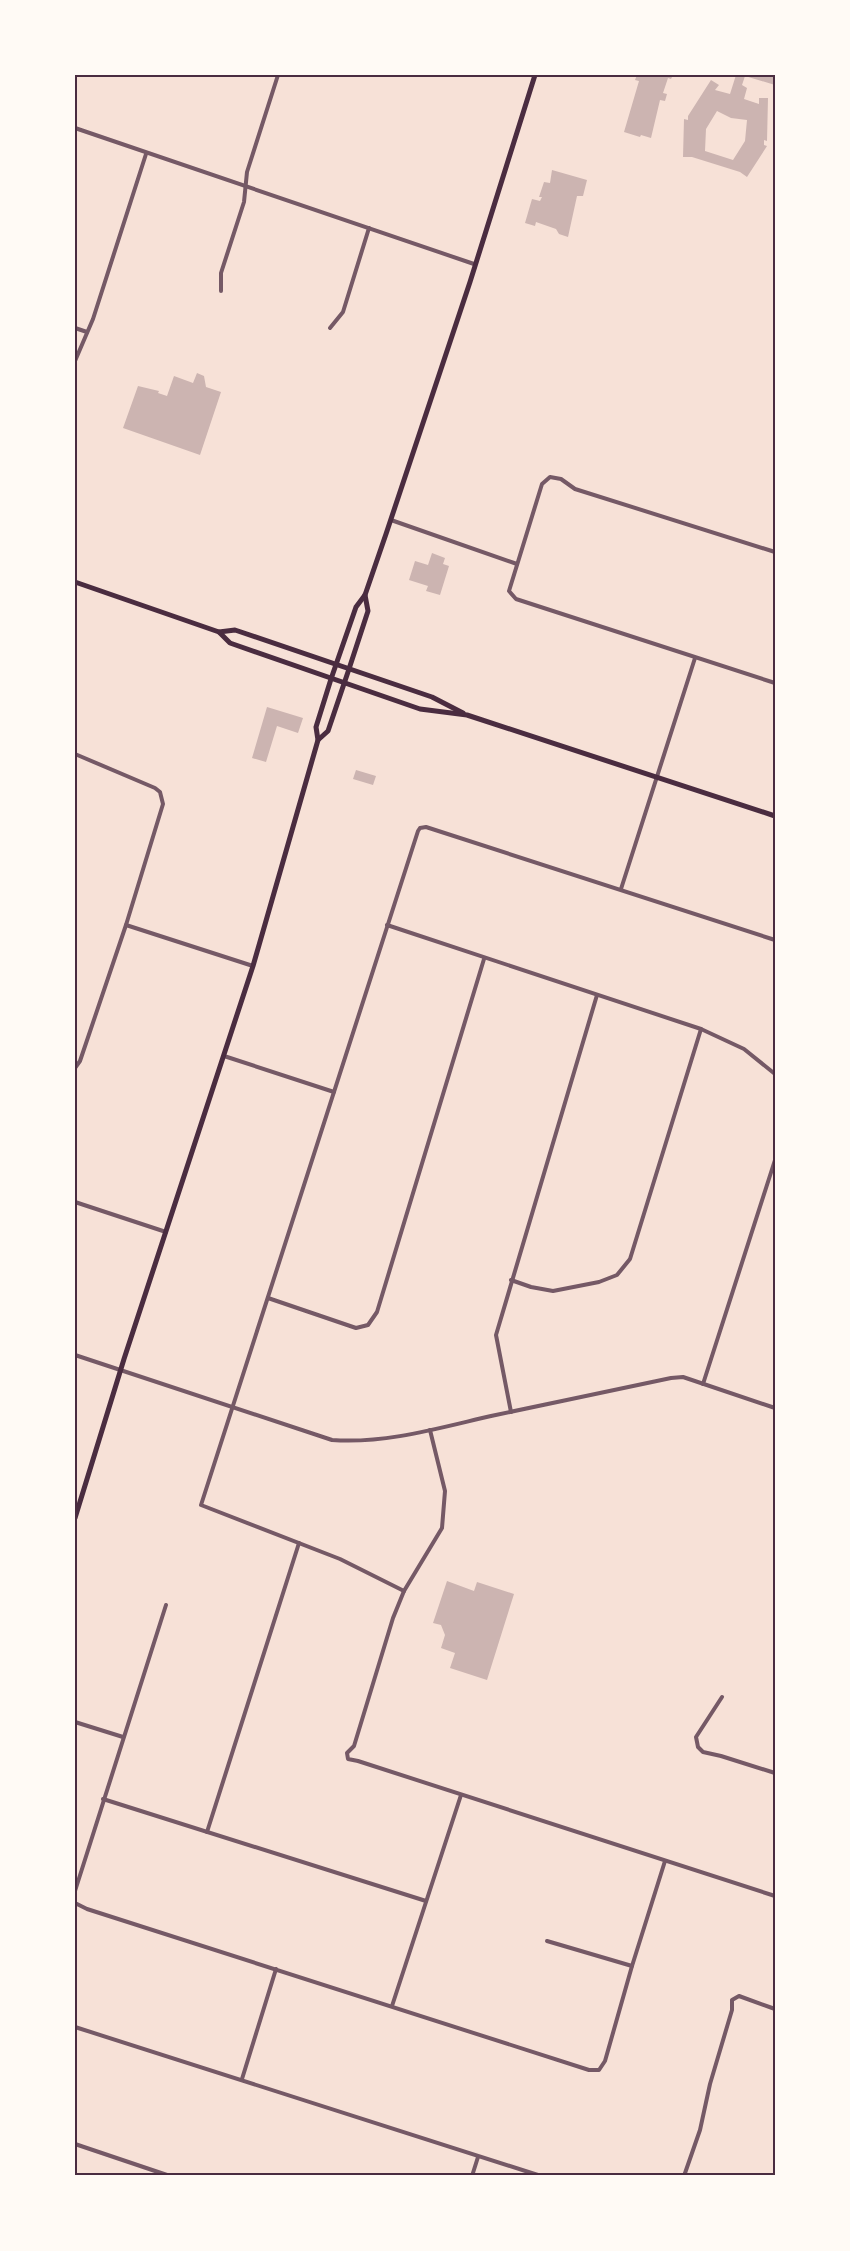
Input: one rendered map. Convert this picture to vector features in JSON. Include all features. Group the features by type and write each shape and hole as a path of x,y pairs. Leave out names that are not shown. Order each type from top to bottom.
{"main road":[{"path":"75,1518 121,1369 253,966 318,740 316,727 331,679 356,607 365,595 391,520 535,75"},
{"path":"75,582 219,632 235,630 336,664 432,697 467,716"},
{"path":"318,740 328,731 345,683 368,611 365,595"},
{"path":"219,632 230,644 420,709 467,716 775,816"}],"street":[{"path":"221,291 221,273 244,202 247,172 278,75"},
{"path":"75,128 474,264"},
{"path":"75,361 87,332 146,154"},
{"path":"330,328 343,312 369,228"},
{"path":"75,328 87,332"},
{"path":"775,552 575,489 561,479 550,477 542,484 509,591 516,599 775,683"},
{"path":"391,520 517,564"},
{"path":"621,890 695,658"},
{"path":"75,754 155,788 163,798 162,811 126,925 80,1061 75,1068"},
{"path":"404,1591 340,1559 201,1505 418,831 426,827 775,940"},
{"path":"126,925 253,966"},
{"path":"387,925 701,1029 744,1049 775,1074"},
{"path":"268,1298 356,1328 368,1325 377,1312 484,958"},
{"path":"511,1412 496,1335 597,995"},
{"path":"511,1280 553,1291 598,1282 617,1275 630,1260 701,1029"},
{"path":"223,1056 334,1092"},
{"path":"703,1384 775,1160"},
{"path":"75,1202 166,1232"},
{"path":"75,1355 332,1440 371,1440 430,1430 684,1377 775,1408"},
{"path":"430,1430 445,1491 442,1528 404,1591 393,1618 354,1746 347,1753 348,1760 358,1761 775,1896"},
{"path":"206,1832 299,1543"},
{"path":"75,1891 166,1605"},
{"path":"722,1697 696,1737 698,1747 703,1752 775,1773"},
{"path":"75,1722 123,1737"},
{"path":"392,2006 461,1795"},
{"path":"103,1799 426,1900"},
{"path":"75,1903 83,1908 589,2070 599,2070 605,2061 666,1860"},
{"path":"547,1941 632,1966"},
{"path":"242,2079 276,1969"},
{"path":"684,2176 700,2130 710,2084 732,2010 732,2000 739,1996 775,2009"},
{"path":"75,2027 541,2176"},
{"path":"75,2144 170,2176"},
{"path":"472,2176 478,2157"}],"building":[{"path":"637,75 673,75 671,79 668,78 663,93 667,94 665,101 660,100 651,138 624,132 639,81 635,80"},
{"path":"736,75 775,75 775,85 745,76 742,85 747,88 744,99 759,104 759,98 768,98 767,141 764,140 764,145 767,146 747,177 740,172 692,157 683,157 684,119 688,120 688,116 711,80 719,85 715,90 730,94","holes":["717,111 731,118 747,120 745,141 733,160 705,151 706,129"]},
{"path":"552,170 587,180 583,196 577,196 568,237 559,234 556,229 536,222 535,226 525,223 532,199 540,201 542,197 539,197 544,182 550,183"},
{"path":"197,373 204,376 206,387 221,392 200,455 123,428 138,386 159,391 158,393 167,396 174,376 193,383"},
{"path":"432,553 445,558 443,564 449,566 440,595 426,591 428,586 409,580 415,561 428,565"},
{"path":"267,707 303,718 298,733 277,726 266,762 252,758"},
{"path":"356,770 376,776 373,785 353,779"},
{"path":"447,1581 474,1591 477,1582 514,1594 487,1680 450,1668 455,1653 441,1648 445,1635 441,1625 433,1623"}]}
